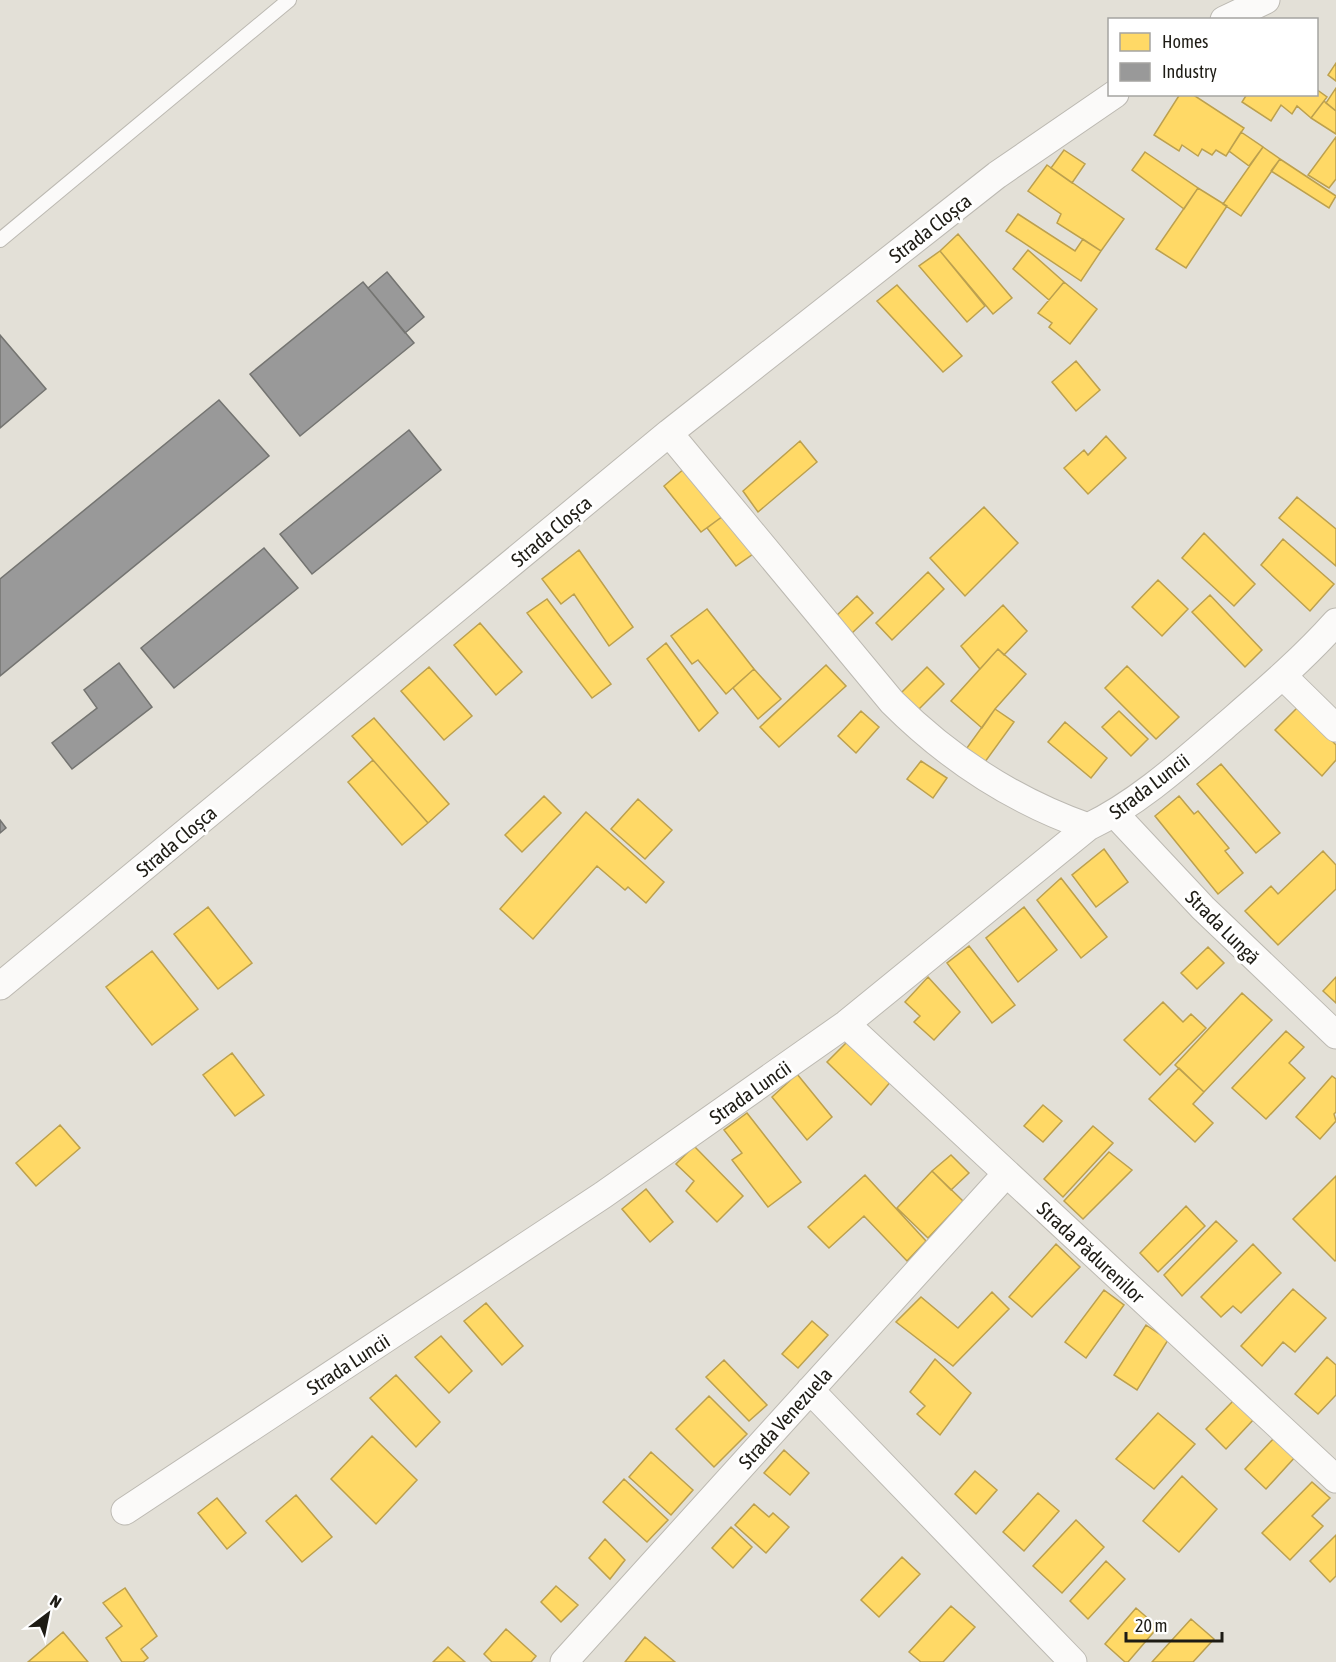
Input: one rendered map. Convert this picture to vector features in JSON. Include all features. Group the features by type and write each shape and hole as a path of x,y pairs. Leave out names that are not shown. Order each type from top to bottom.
{"street":[{"path":"1225,11 1266,0"},
{"name":"Strada Cloșca","path":"0,986 669,433 997,175 1112,96"},
{"path":"669,433 892,702 915,725 939,746 982,775 1058,817 1088,827"},
{"name":"Strada Luncii","path":"125,1511 603,1195 846,1024 1088,827 1115,814 1195,752 1283,676 1336,622"},
{"path":"1283,676 1336,728"},
{"name":"Strada Lungă","path":"1115,814 1203,908 1336,1035"},
{"name":"Strada Pădurenilor","path":"846,1024 1336,1479"},
{"name":"Strada Venezuela","path":"564,1662 1006,1174"},
{"path":"810,1390 1073,1662"}],"lane":[{"path":"0,240 289,0"}],"building: Homes":[{"path":"1336,63 1336,81 1328,75"},
{"path":"1336,88 1336,111 1326,103"},
{"path":"1318,90 1327,97 1311,118 1297,106 1292,114 1281,105 1271,121 1242,102 1246,96 1318,96"},
{"path":"1179,96 1195,96 1244,128 1226,156 1216,150 1212,155 1202,149 1198,156 1182,145 1179,151 1154,135"},
{"path":"1324,101 1336,111 1336,134 1311,118"},
{"path":"1241,132 1263,147 1249,166 1229,151"},
{"path":"1336,137 1336,179 1329,188 1308,175"},
{"path":"1263,147 1280,159 1241,216 1223,204"},
{"path":"1064,150 1085,164 1072,183 1051,168"},
{"path":"1145,152 1198,188 1184,209 1132,170"},
{"path":"1280,159 1336,196 1329,208 1271,171"},
{"path":"1047,165 1124,219 1101,251 1057,223 1061,214 1028,191"},
{"path":"1198,188 1227,206 1186,268 1156,249"},
{"path":"1018,214 1075,251 1083,239 1101,251 1081,281 1006,231"},
{"path":"958,234 1012,298 993,314 940,251"},
{"path":"1028,250 1064,282 1049,300 1013,269"},
{"path":"940,251 985,306 967,322 919,266"},
{"path":"1064,282 1097,309 1070,344 1049,327 1052,323 1038,313"},
{"path":"897,285 962,356 943,372 877,301"},
{"path":"1076,361 1100,390 1076,411 1052,382"},
{"path":"1106,436 1126,458 1088,494 1064,468 1084,450 1088,455"},
{"path":"800,441 817,462 758,512 743,491"},
{"path":"685,468 723,516 701,532 664,486"},
{"path":"1297,497 1336,529 1336,566 1279,518"},
{"path":"984,507 1018,543 965,596 930,558"},
{"path":"723,516 753,554 736,566 707,528"},
{"path":"1204,533 1255,584 1234,606 1182,558"},
{"path":"1283,539 1334,584 1310,611 1261,565"},
{"path":"579,550 633,627 609,646 574,594 561,604 542,579"},
{"path":"928,572 944,589 892,640 876,623"},
{"path":"1158,580 1188,609 1162,636 1132,607"},
{"path":"1210,595 1262,650 1245,667 1192,612"},
{"path":"857,596 873,613 850,635 834,618"},
{"path":"547,599 611,684 592,698 527,613"},
{"path":"1003,605 1027,631 1004,655 998,649 980,669 961,646"},
{"path":"707,609 754,669 726,694 698,660 692,664 671,636"},
{"path":"480,623 522,672 496,695 454,645"},
{"path":"666,643 718,713 699,731 647,659"},
{"path":"998,649 1026,674 995,709 982,728 951,701"},
{"path":"826,665 846,686 779,747 760,727"},
{"path":"1127,666 1179,717 1156,739 1105,688"},
{"path":"429,667 472,716 444,740 401,691"},
{"path":"927,667 944,684 918,710 901,693"},
{"path":"754,669 781,699 758,719 733,688"},
{"path":"1299,706 1336,745 1336,760 1322,776 1275,730"},
{"path":"995,709 1014,722 982,766 964,752"},
{"path":"861,711 879,727 856,753 838,736"},
{"path":"1119,711 1148,739 1131,756 1102,727"},
{"path":"374,718 449,804 428,823 352,736"},
{"path":"1065,722 1107,758 1091,778 1048,742"},
{"path":"373,760 428,823 402,845 348,782"},
{"path":"921,761 947,778 933,798 907,779"},
{"path":"1221,764 1280,833 1256,853 1197,784"},
{"path":"544,796 561,813 522,852 505,835"},
{"path":"1179,796 1194,814 1198,811 1229,848 1225,851 1243,873 1218,894 1155,816"},
{"path":"638,799 672,830 645,859 611,829"},
{"path":"586,812 664,882 646,903 628,887 625,890 597,866 533,939 500,909"},
{"path":"1104,849 1128,882 1096,907 1072,875"},
{"path":"1323,851 1336,865 1336,889 1278,945 1245,911 1271,886 1278,894"},
{"path":"1061,878 1107,937 1081,958 1037,900"},
{"path":"208,907 252,963 218,989 174,934"},
{"path":"1024,907 1057,950 1018,982 986,938"},
{"path":"969,946 1015,1005 992,1023 947,963"},
{"path":"1208,947 1224,963 1197,989 1181,973"},
{"path":"152,951 198,1009 152,1045 106,987"},
{"path":"928,977 960,1012 934,1040 914,1022 920,1016 905,1002"},
{"path":"1336,977 1336,1003 1323,991"},
{"path":"1242,993 1272,1020 1204,1092 1175,1065"},
{"path":"1163,1002 1183,1022 1191,1014 1206,1028 1160,1075 1124,1040"},
{"path":"1286,1031 1304,1047 1289,1063 1305,1078 1266,1119 1232,1088"},
{"path":"851,1038 892,1080 871,1105 827,1062"},
{"path":"232,1053 264,1095 235,1116 203,1075"},
{"path":"1179,1068 1204,1092 1193,1104 1213,1123 1195,1142 1149,1099"},
{"path":"797,1074 832,1117 807,1140 772,1097"},
{"path":"1332,1076 1336,1079 1336,1112 1334,1114 1336,1121 1320,1139 1296,1117"},
{"path":"1043,1105 1062,1121 1043,1142 1024,1126"},
{"path":"747,1113 801,1182 768,1207 732,1160 742,1153 724,1130"},
{"path":"60,1125 80,1148 36,1186 16,1163"},
{"path":"1093,1126 1113,1143 1063,1197 1044,1179"},
{"path":"694,1146 743,1196 717,1222 686,1191 694,1181 676,1164"},
{"path":"1109,1152 1132,1170 1083,1219 1064,1201"},
{"path":"951,1155 969,1173 951,1190 932,1171"},
{"path":"932,1171 963,1201 928,1238 897,1208"},
{"path":"865,1175 926,1241 907,1261 864,1216 829,1248 808,1227"},
{"path":"1336,1176 1336,1260 1335,1261 1293,1219"},
{"path":"646,1189 673,1222 650,1242 622,1209"},
{"path":"1186,1206 1205,1226 1158,1272 1140,1253"},
{"path":"1216,1221 1237,1241 1182,1296 1164,1275"},
{"path":"1056,1244 1080,1267 1032,1317 1009,1297"},
{"path":"1253,1244 1281,1273 1241,1313 1233,1306 1221,1317 1201,1297"},
{"path":"1293,1289 1326,1318 1295,1352 1283,1342 1262,1366 1241,1346"},
{"path":"1104,1290 1124,1305 1086,1358 1065,1342"},
{"path":"992,1292 1009,1309 953,1366 896,1322 921,1297 958,1328"},
{"path":"486,1303 523,1346 502,1365 464,1321"},
{"path":"812,1321 828,1335 798,1368 782,1354"},
{"path":"1146,1325 1168,1340 1137,1390 1114,1375"},
{"path":"441,1336 472,1371 449,1393 415,1357"},
{"path":"1327,1357 1336,1365 1336,1395 1318,1414 1295,1394"},
{"path":"935,1359 971,1393 940,1435 917,1414 925,1406 910,1392"},
{"path":"724,1360 767,1405 749,1421 706,1377"},
{"path":"396,1375 440,1422 416,1447 370,1398"},
{"path":"709,1396 747,1434 714,1467 676,1429"},
{"path":"1233,1401 1254,1419 1226,1449 1206,1429"},
{"path":"1158,1413 1195,1444 1154,1489 1116,1459"},
{"path":"372,1436 417,1480 376,1524 331,1479"},
{"path":"1275,1437 1296,1456 1266,1489 1245,1469"},
{"path":"784,1450 809,1473 790,1495 764,1473"},
{"path":"651,1452 693,1490 671,1515 629,1477"},
{"path":"975,1471 997,1490 976,1514 955,1494"},
{"path":"1182,1476 1217,1509 1179,1552 1143,1521"},
{"path":"624,1479 668,1520 647,1542 603,1502"},
{"path":"1312,1482 1330,1498 1312,1516 1323,1526 1290,1560 1262,1533"},
{"path":"1038,1493 1059,1511 1024,1551 1003,1532"},
{"path":"296,1495 332,1537 302,1562 266,1521"},
{"path":"217,1498 246,1533 227,1549 198,1513"},
{"path":"754,1504 769,1517 773,1513 789,1527 766,1553 735,1525"},
{"path":"1076,1520 1104,1547 1062,1593 1033,1566"},
{"path":"731,1527 752,1547 733,1568 712,1548"},
{"path":"1336,1535 1336,1576 1330,1582 1310,1561"},
{"path":"605,1539 625,1560 610,1579 589,1558"},
{"path":"902,1557 920,1574 879,1617 861,1600"},
{"path":"1106,1561 1125,1579 1088,1619 1070,1601"},
{"path":"556,1586 578,1605 561,1622 541,1602"},
{"path":"125,1588 157,1636 141,1649 148,1658 143,1662 122,1662 106,1638 122,1626 103,1603"},
{"path":"951,1606 975,1627 943,1662 921,1662 909,1652"},
{"path":"1136,1608 1158,1627 1128,1662 1125,1662 1105,1644"},
{"path":"1191,1619 1214,1639 1193,1662 1152,1662"},
{"path":"506,1629 536,1656 531,1662 492,1662 484,1654"},
{"path":"63,1632 88,1662 28,1662"},
{"path":"645,1637 675,1662 625,1662"},
{"path":"448,1647 465,1662 433,1662"}],"building: Industry":[{"path":"387,272 424,317 405,333 368,288"},
{"path":"363,282 414,343 300,436 250,374"},
{"path":"0,335 46,389 0,428"},
{"path":"219,400 269,456 0,676 0,579"},
{"path":"409,430 441,470 312,574 280,534"},
{"path":"264,548 298,588 174,688 141,648"},
{"path":"119,663 152,707 72,769 52,743 97,708 84,690"},
{"path":"0,820 6,828 0,833"}]}
